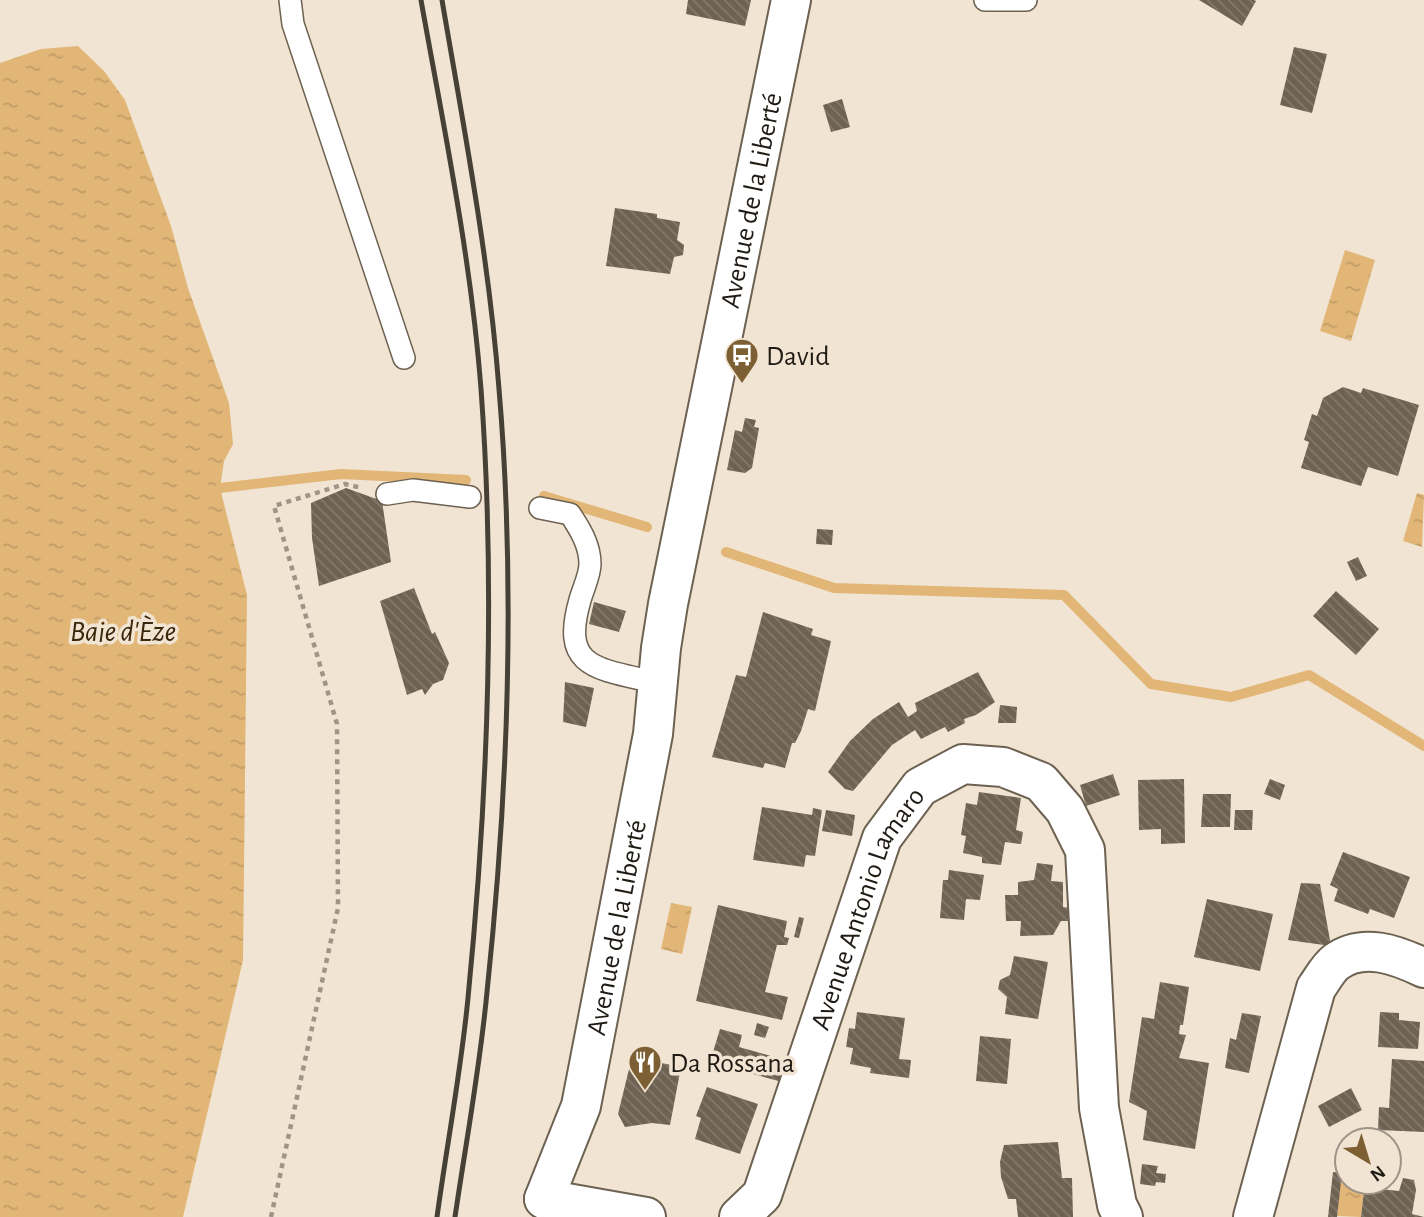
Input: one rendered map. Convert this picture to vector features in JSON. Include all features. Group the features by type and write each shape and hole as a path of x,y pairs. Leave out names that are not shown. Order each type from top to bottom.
{"street":[{"name":"Avenue de la Liberté","path":"542,1208 581,1105 653,734 653,664 791,0"},
{"name":"Avenue Antonio Lamaro","path":"739,1217 762,1195 881,838 920,787 963,764 1003,767 1041,782 1065,810 1085,850 1099,1108 1117,1205 1123,1217"},
{"path":"1253,1217 1316,988 1335,963 1356,951 1398,955 1424,968"},
{"path":"542,1208 646,1217"}],"lane":[{"path":"290,0 293,24 404,358"},
{"path":"985,0 1027,0"},
{"path":"387,494 413,490 470,496"},
{"path":"540,508 570,514 584,535 590,564 573,625 573,643 580,656 610,672 653,664"}],"path":[{"path":"271,1217 338,908 337,724 274,506 345,484 387,494"}],"water":[{"name":"Baie d'Èze","path":"78,46 104,71 125,100 171,226 188,288 229,403 233,444 224,461 220,488 247,595 243,960 183,1217 0,1217 0,63 41,49"},
{"path":"1345,250 1375,260 1351,341 1320,331"},
{"path":"1417,493 1424,495 1422,547 1403,541"},
{"path":"671,903 692,907 682,954 661,949"},
{"path":"1339,1196 1363,1196 1361,1217 1337,1216"}],"building":[{"path":"688,0 751,0 745,26 686,14"},
{"path":"1199,0 1254,0 1256,1 1242,26"},
{"path":"1294,47 1327,54 1312,113 1280,105"},
{"path":"842,99 850,127 831,132 823,105"},
{"path":"615,208 657,214 657,218 680,222 677,240 684,245 683,255 674,257 670,274 606,266"},
{"path":"1343,387 1361,393 1363,388 1419,405 1398,476 1368,467 1361,486 1301,468 1309,442 1304,440 1312,414 1317,416 1323,398"},
{"path":"745,418 756,420 754,427 759,428 752,468 745,473 727,470 735,430 742,432"},
{"path":"346,488 382,501 391,562 319,586 312,538 311,503"},
{"path":"817,529 833,530 832,545 816,544"},
{"path":"1358,557 1367,576 1356,581 1347,562"},
{"path":"414,588 432,634 435,632 449,663 443,680 433,684 425,695 422,689 407,695 380,601"},
{"path":"1336,591 1379,629 1356,655 1313,616"},
{"path":"594,602 626,611 619,632 589,624"},
{"path":"763,612 813,629 811,635 831,641 815,711 808,709 801,731 795,743 792,743 785,768 765,763 763,768 712,757 736,675 746,677"},
{"path":"978,672 995,702 976,715 964,719 965,723 948,732 945,727 921,739 915,730 892,745 853,791 845,789 828,772 850,741 873,719 899,702 908,717 917,711 915,703"},
{"path":"565,682 594,688 586,727 563,722"},
{"path":"1000,705 1017,707 1016,723 998,723"},
{"path":"1113,774 1120,795 1086,806 1080,785"},
{"path":"1184,779 1185,843 1161,844 1161,829 1139,830 1138,780"},
{"path":"1270,779 1285,785 1280,800 1264,794"},
{"path":"979,792 1021,798 1016,830 1023,832 1021,844 1005,842 1001,865 982,863 982,857 963,853 966,836 961,835 966,803 977,805"},
{"path":"1203,794 1231,794 1230,827 1201,827"},
{"path":"762,807 812,815 813,808 822,810 815,856 806,855 804,867 753,860"},
{"path":"826,810 855,815 852,836 822,831"},
{"path":"1235,810 1253,810 1252,830 1234,830"},
{"path":"1343,852 1410,877 1394,918 1370,909 1368,914 1334,901 1338,889 1330,885"},
{"path":"1037,863 1053,865 1051,881 1063,882 1063,907 1069,908 1070,921 1061,921 1053,935 1020,936 1021,921 1006,921 1005,895 1018,895 1018,882 1034,880"},
{"path":"949,870 984,875 980,900 966,899 964,920 940,918 943,880 948,880"},
{"path":"1301,883 1320,884 1331,946 1288,940"},
{"path":"1207,899 1273,914 1260,971 1194,957"},
{"path":"718,905 787,921 784,937 789,938 787,945 777,945 765,992 788,997 782,1020 696,1001"},
{"path":"799,917 804,918 799,938 794,937"},
{"path":"1014,956 1048,962 1038,1019 1005,1014 1007,997 998,989 1000,980 1010,975"},
{"path":"1160,982 1189,987 1179,1034 1186,1035 1179,1058 1209,1063 1195,1149 1143,1140 1147,1111 1129,1102 1142,1017 1154,1019"},
{"path":"857,1012 905,1018 899,1059 911,1060 909,1078 870,1073 871,1068 850,1064 853,1048 846,1047 849,1028 855,1029"},
{"path":"1380,1012 1399,1013 1399,1020 1420,1022 1418,1049 1378,1047"},
{"path":"1242,1013 1261,1016 1249,1073 1225,1068 1230,1038 1236,1040"},
{"path":"757,1023 769,1027 765,1038 754,1035"},
{"path":"720,1029 742,1035 739,1047 789,1061 782,1082 710,1062"},
{"path":"980,1036 1011,1039 1007,1084 976,1081"},
{"path":"632,1057 681,1067 670,1125 652,1123 625,1127 618,1114"},
{"path":"1392,1059 1424,1061 1424,1132 1403,1131 1403,1126 1378,1126 1379,1107 1389,1108"},
{"path":"707,1087 758,1104 740,1154 695,1139 701,1118 696,1116"},
{"path":"1351,1088 1362,1110 1329,1127 1318,1106"},
{"path":"1058,1142 1062,1178 1072,1178 1073,1217 1018,1217 1016,1199 1008,1199 1001,1177 1000,1162 1004,1145"},
{"path":"1142,1164 1158,1166 1156,1173 1166,1174 1165,1183 1156,1182 1155,1186 1140,1184"},
{"path":"1333,1172 1333,1196 1339,1196 1337,1217 1328,1217"},
{"path":"1403,1178 1414,1180 1416,1190 1412,1214 1424,1217 1361,1217 1363,1196 1403,1196"}],"waterway":[{"path":"220,488 341,474 466,480"},
{"path":"544,496 647,527"},
{"path":"726,552 834,588 1064,595 1151,684 1231,697 1309,675 1424,746"}],"railway":[{"path":"421,0 471,291 486,465 489,617 485,770 475,922 462,1053 437,1217"},
{"path":"442,0 475,194 495,340 504,464 508,615 505,766 494,917 481,1048 455,1217"}],"place":[{"name":"David","path":"742,385"},
{"name":"Da Rossana","path":"645,1092"}]}
